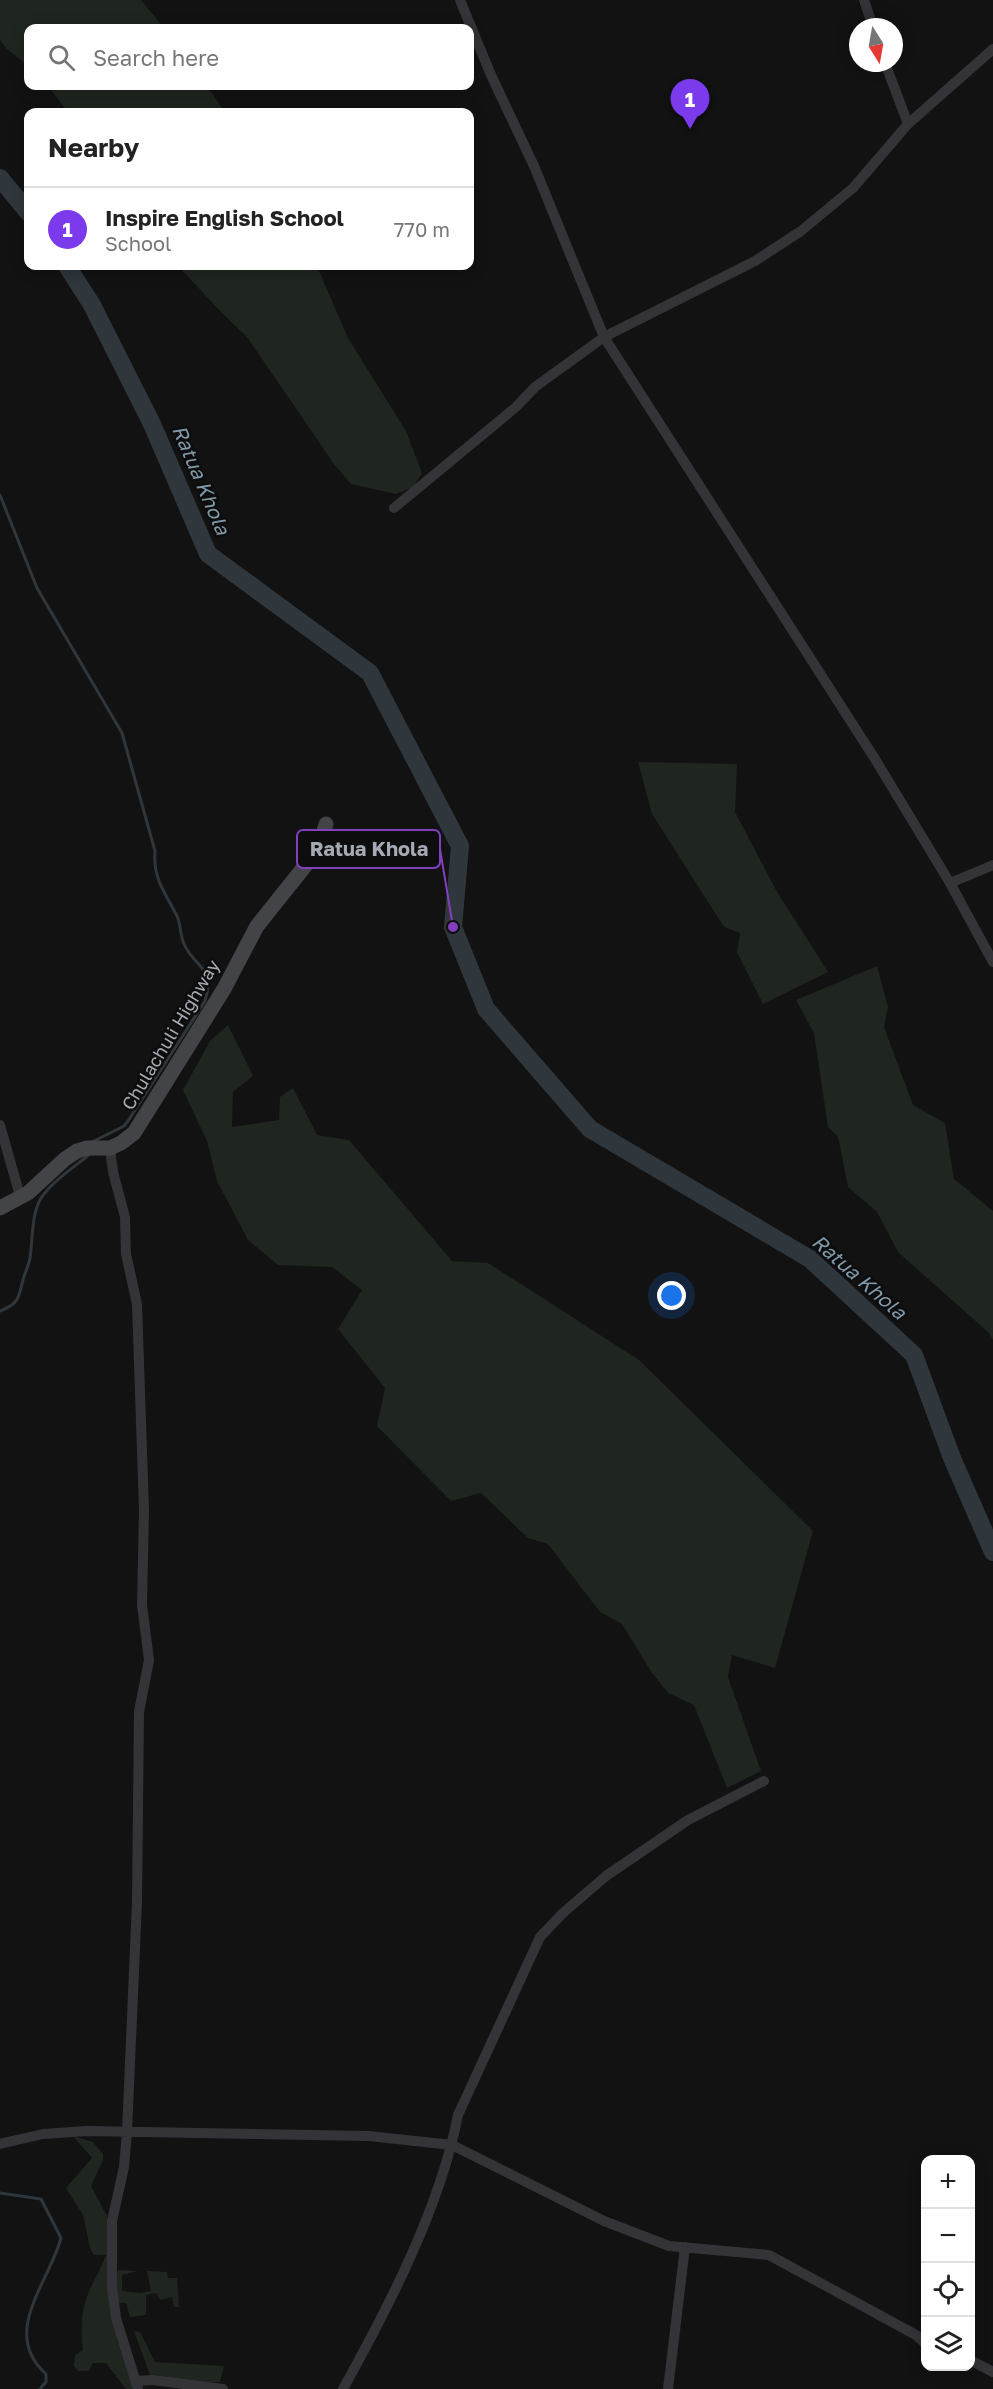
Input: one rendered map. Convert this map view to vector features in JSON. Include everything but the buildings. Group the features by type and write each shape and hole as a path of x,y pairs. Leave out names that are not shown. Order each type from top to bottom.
{"street":[{"path":"460,0 470,24"},
{"path":"864,0 870,18"},
{"path":"474,34 564,237 604,337 869,749 950,883 993,962"},
{"path":"394,508 516,407 535,387 604,337 755,261 801,231 854,188 908,124 993,49"},
{"path":"888,72 908,124"},
{"name":"Chulachuli Highway","path":"0,1208 28,1193 77,1151 87,1148 110,1148 134,1133 224,989 257,926 313,856 326,824"},
{"path":"950,883 993,866"},
{"path":"0,1125 20,1196"},
{"path":"110,1148 113,1172 125,1217 126,1254 138,1304 144,1510 142,1605 149,1660 139,1712 137,1902 127,2132 124,2167 111,2221 112,2287 116,2318 138,2385 152,2380 223,2389"},
{"path":"343,2389 414,2249 452,2145 458,2115 540,1937 563,1913 615,1869 688,1820 765,1781"},
{"path":"0,2144 62,2131 369,2136 452,2145 604,2221 669,2246 769,2255 921,2340"},
{"path":"668,2389 686,2247"},
{"path":"975,2363 993,2372"}],"shaded area":[{"path":"0,0 141,0 161,24 24,24 24,63 0,40"},
{"path":"51,90 210,90 222,108 65,108"},
{"path":"182,270 319,270 348,338 406,431 422,473 413,487 396,494 351,484 334,464 247,337"},
{"path":"638,762 737,764 735,812 776,890 828,972 763,1004 737,952 740,933 724,927 652,814"},
{"path":"877,966 888,1007 884,1027 913,1105 945,1123 954,1179 993,1211 993,1340 989,1333 898,1252 877,1212 848,1187 838,1137 828,1127 814,1033 796,1000"},
{"path":"228,1025 253,1076 233,1092 232,1127 279,1120 280,1097 293,1088 317,1135 349,1140 452,1261 488,1263 639,1360 813,1531 775,1668 732,1655 728,1677 761,1771 727,1788 694,1705 668,1693 652,1673 622,1624 600,1612 548,1544 528,1538 481,1493 451,1501 377,1426 385,1388 338,1329 362,1290 332,1267 278,1265 248,1240 217,1181 207,1141 183,1090 210,1041"},
{"path":"73,2136 93,2142 103,2154 103,2160 91,2186 107,2216 120,2345 136,2389 126,2389 106,2363 93,2363 89,2371 78,2371 74,2366 75,2355 83,2350 82,2325 88,2293 106,2255 94,2255 90,2248 83,2215 66,2188 92,2158"},
{"path":"118,2270 138,2271 122,2275 122,2291 140,2293 151,2291 147,2271 167,2272 168,2278 177,2278 179,2307 174,2307 172,2297 160,2300 156,2293 146,2295 146,2315 130,2317 126,2303 118,2303 116,2279"},
{"path":"134,2331 140,2332 155,2362 224,2366 220,2382 194,2382 150,2375"}],"waterway":[{"name":"Ratua Khola","path":"0,178 24,207"},
{"name":"Ratua Khola","path":"70,270 92,305 152,424 208,554 370,673 460,846 453,927 486,1009 590,1129 810,1259 914,1355 952,1458 993,1552"},
{"path":"0,495 37,588 122,733 155,851 158,878 177,916 184,944 203,969 208,981 205,1001 128,1121 124,1126 94,1141"},
{"path":"0,1311 15,1302 19,1296 29,1261 34,1220 41,1198 58,1180 90,1154"},
{"path":"0,2193 41,2199 61,2238 27,2325 27,2342 33,2358 46,2374 46,2382 40,2389"}],"place":[{"name":"Inspire English School","path":"690,129"},
{"name":"Ratua Khola","path":"453,927"}]}
